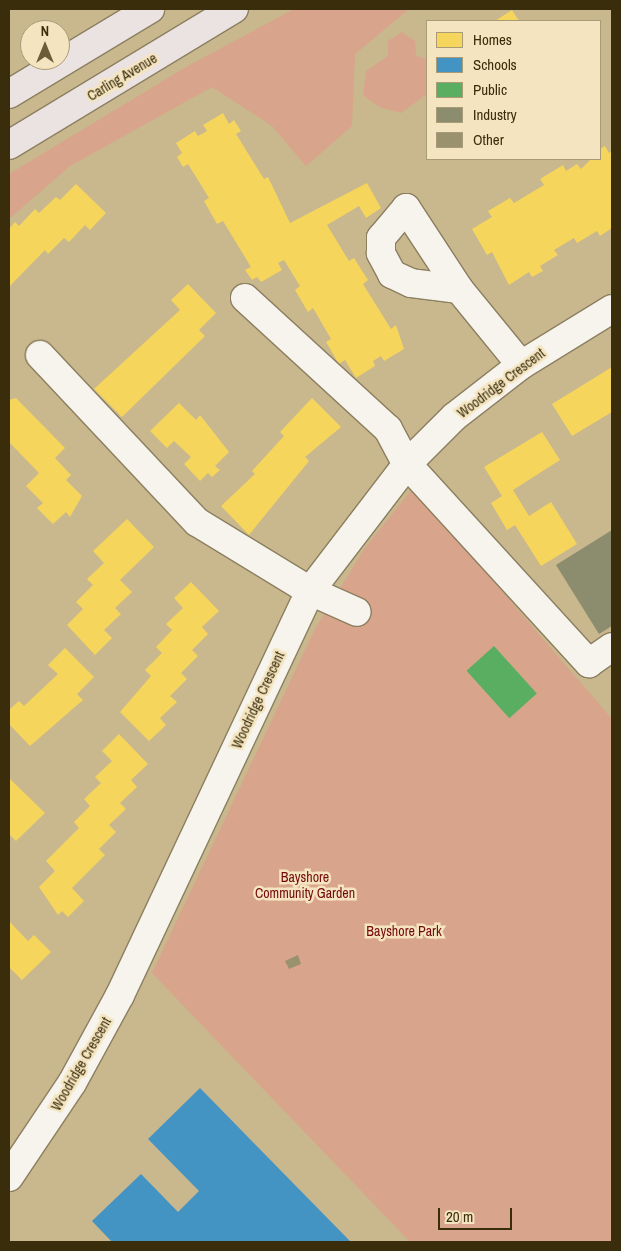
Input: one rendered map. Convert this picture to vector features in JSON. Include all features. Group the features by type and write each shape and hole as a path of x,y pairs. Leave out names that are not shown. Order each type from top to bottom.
{"main road":[{"path":"9,94 150,9"},
{"name":"Carling Avenue","path":"9,145 234,9"}],"street":[{"path":"459,289 520,364"},
{"path":"245,298 388,429 407,464 589,662 612,647"},
{"name":"Woodridge Crescent","path":"9,1177 72,1083 120,995 310,591 407,464 454,417 520,364 612,309"},
{"path":"40,355 197,522 310,591 357,612"}],"green space":[{"path":"294,9 409,9 355,54 352,126 306,166 272,126 212,87 70,166 9,219 9,174 186,67"},
{"path":"402,32 415,41 416,56 426,59 426,95 401,113 379,107 363,95 366,71 388,56 388,41"},
{"name":"Bayshore Park","path":"413,488 612,719 612,1242 410,1242 152,973 315,629 365,548"}],"building: Homes":[{"path":"512,10 518,20 497,20"},
{"path":"223,113 229,124 234,120 241,131 236,134 264,179 268,177 290,223 367,183 381,208 366,218 359,206 327,225 349,261 354,258 368,280 363,284 391,329 396,325 404,349 384,361 381,356 373,361 375,366 356,378 345,360 339,364 326,342 331,339 313,308 308,312 295,290 300,286 284,260 278,263 282,270 261,282 257,277 252,280 245,270 251,267 223,221 217,224 204,201 209,198 188,164 183,167 177,157 182,153 176,143 195,131 198,136 207,131 203,125"},
{"path":"605,146 609,153 612,150 612,228 600,236 597,231 577,243 574,238 554,250 558,255 540,266 543,271 532,277 529,272 509,285 492,252 487,255 472,229 492,217 488,211 510,198 514,203 544,185 540,179 563,165 566,171 577,164 581,169 590,160 601,160 601,148"},
{"path":"76,184 106,213 90,230 85,225 69,242 64,238 48,254 45,250 9,287 9,229 15,222 19,226 35,209 39,213 56,197 60,200"},
{"path":"188,284 216,313 199,330 205,336 122,417 94,389 180,310 171,300"},
{"path":"612,367 612,412 572,436 552,404"},
{"path":"16,398 65,448 55,458 71,475 66,480 82,496 70,517 66,512 53,524 37,508 43,503 26,486 39,473 9,442 9,400"},
{"path":"312,398 341,427 305,457 309,461 249,535 221,506 255,474 252,471 284,436 280,432"},
{"path":"179,403 196,420 200,415 229,452 215,466 220,470 212,477 208,473 200,481 184,464 191,457 174,441 167,448 150,431"},
{"path":"542,432 560,460 513,490 529,516 551,502 577,544 541,566 515,525 507,530 491,503 502,496 484,467"},
{"path":"127,519 154,547 120,580 132,592 115,608 121,614 104,630 112,638 95,655 67,625 83,609 76,602 93,585 87,579 104,563 93,551"},
{"path":"191,582 219,611 202,627 208,634 192,650 198,656 181,673 187,679 170,696 177,702 160,718 166,725 149,741 120,712 151,676 145,670 162,653 156,647 172,630 166,624 183,608 174,598"},
{"path":"65,648 94,677 77,694 83,700 30,746 9,724 9,710 19,701 24,706 58,674 48,665"},
{"path":"119,734 148,764 131,780 137,787 120,803 126,809 109,825 116,832 99,849 105,855 72,888 84,901 68,917 62,911 58,915 39,887 55,871 46,861 79,828 74,822 90,806 84,799 101,783 95,777 112,761 102,751"},
{"path":"9,778 45,813 16,841 9,834"},
{"path":"9,921 28,941 34,935 51,952 22,980 9,967"}],"building: Schools":[{"path":"200,1088 351,1242 112,1242 92,1221 141,1174 178,1212 199,1191 148,1139"}],"building: Public":[{"path":"494,646 537,694 509,718 467,671"}],"building: Industry":[{"path":"612,530 612,626 599,634 556,565"}],"building: Other":[{"path":"298,955 301,964 289,969 285,961"}],"park label":[{"name":"Bayshore Community Garden","path":"305,886"}]}
